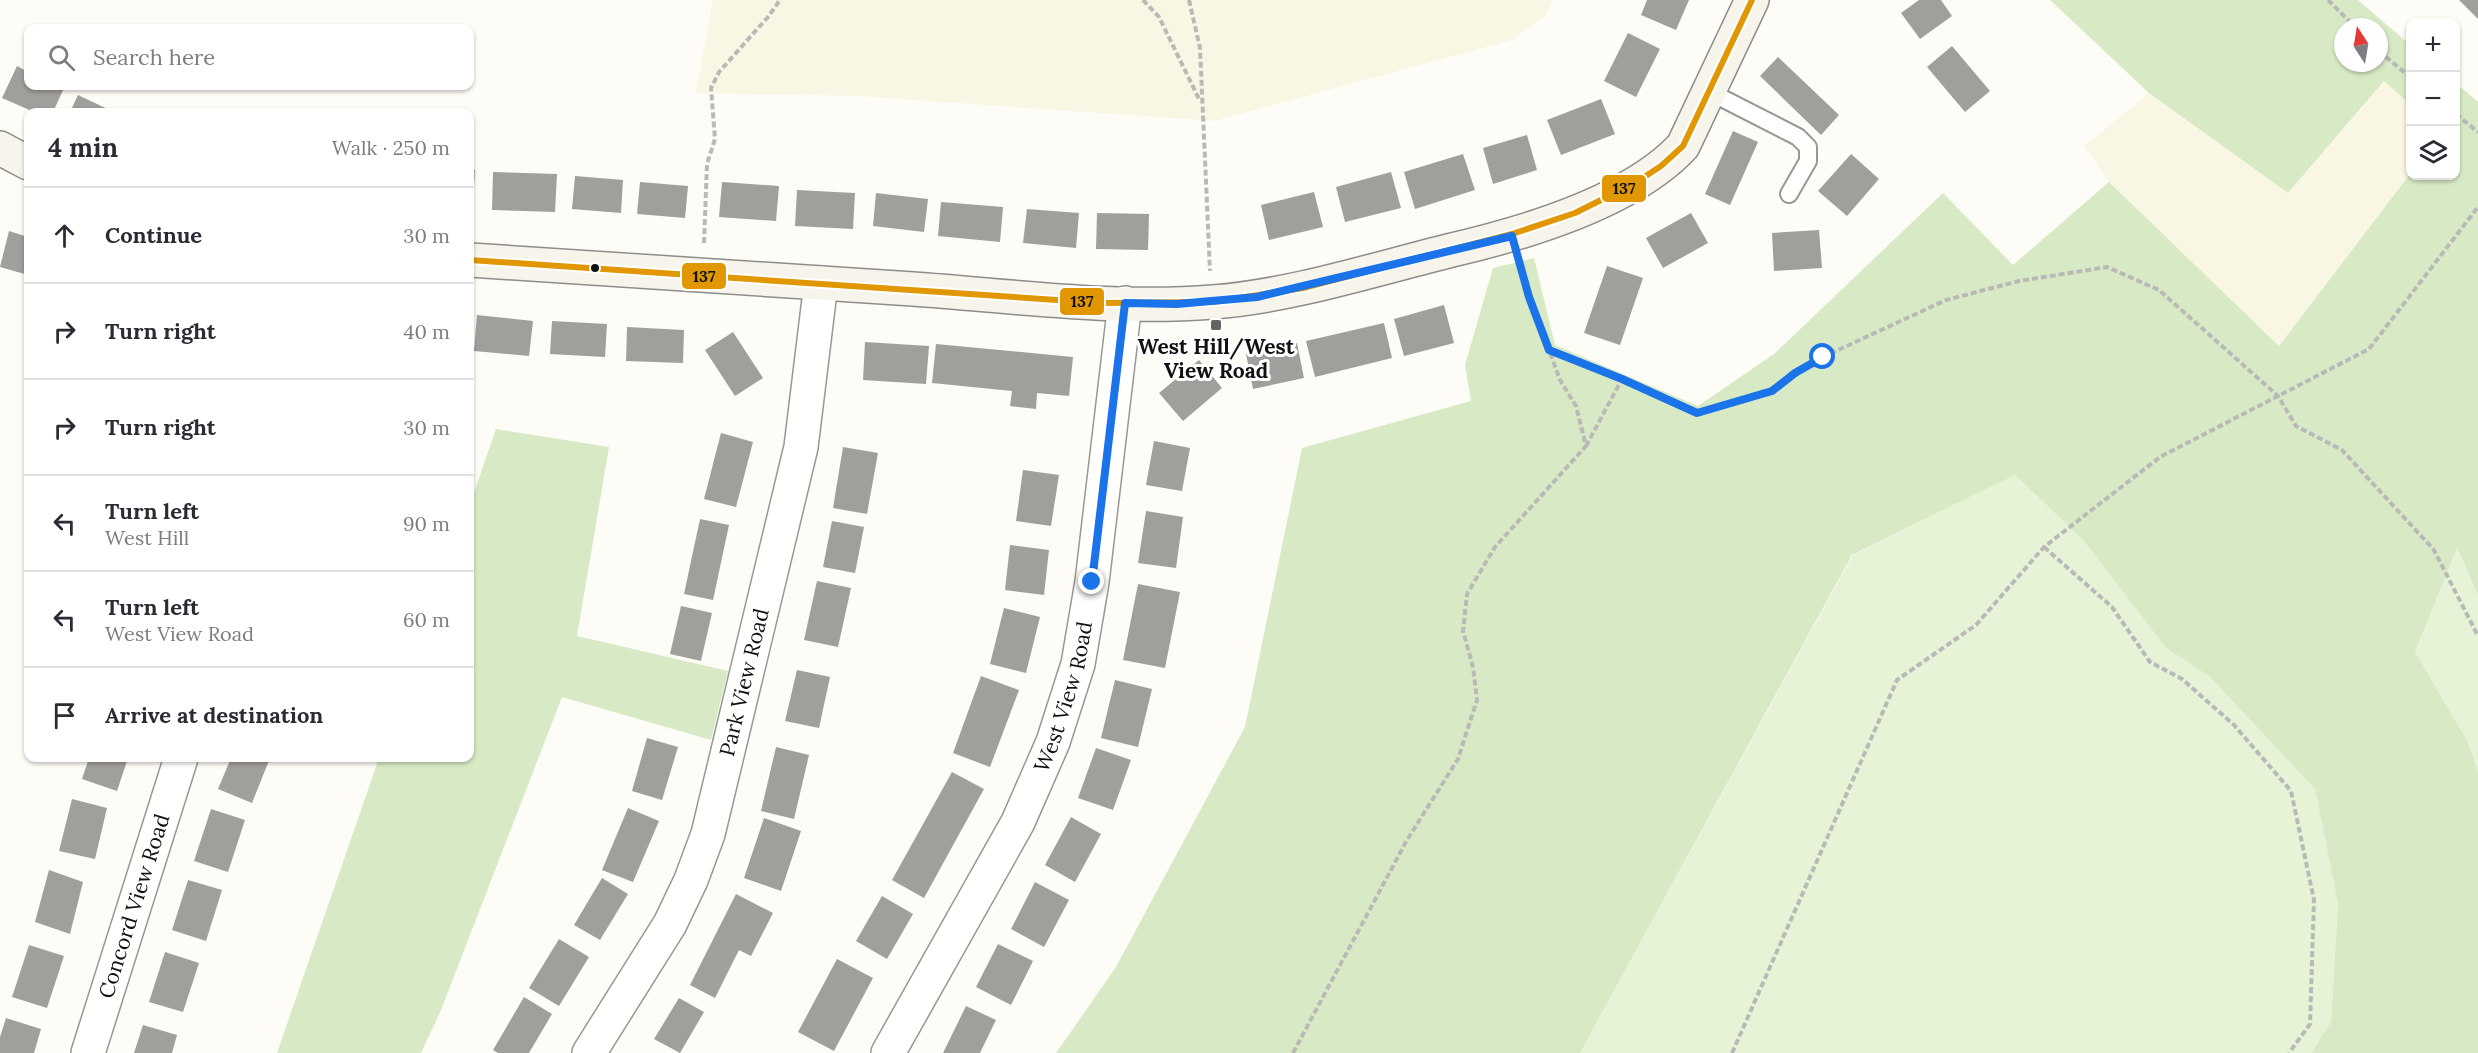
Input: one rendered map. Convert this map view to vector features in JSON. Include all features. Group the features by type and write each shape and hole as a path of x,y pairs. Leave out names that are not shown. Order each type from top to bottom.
{"street":[{"path":"474,261 1055,300 1125,303 1214,302 1257,297 1512,236 1573,214 1668,162 1683,146 1752,0"},
{"path":"0,148 24,161"},
{"name":"Park View Road","path":"589,1053 670,924 691,880 708,834 801,447 821,283"},
{"name":"West View Road","path":"888,1053 1018,822 1053,742 1078,664 1092,582 1125,303"},
{"name":"Concord View Road","path":"88,1053 180,762"}],"lane":[{"path":"1708,91 1798,136 1808,147 1808,160 1789,194"}],"path":[{"path":"703,276 707,164 715,139 711,88 718,72 768,17 780,0"},
{"path":"1143,0 1159,17 1201,102"},
{"path":"1189,0 1200,48 1209,262 1214,302"},
{"path":"2328,0 2346,18"},
{"path":"2388,59 2406,74"},
{"path":"2460,117 2478,132"},
{"path":"1732,1053 1897,680 1976,625 2044,547 2160,457 2369,349 2478,207"},
{"path":"1512,236 1529,297 1560,380 1576,406 1586,446"},
{"path":"1549,350 1622,379 1697,413 1772,391 1795,373 1823,357 1946,300 2019,281 2107,267 2159,290 2278,396 2296,426 2342,450 2434,550 2478,636"},
{"path":"1293,1053 1407,840 1458,759 1477,700 1473,667 1463,631 1467,594 1495,547 1586,446 1622,379"},
{"path":"2044,547 2112,607 2150,662 2182,679 2234,725 2291,792 2314,900 2310,1024 2289,1053"}],"shaded area":[{"path":"713,0 1553,0 1545,16 1512,40 1214,121 857,96 696,93"},
{"path":"2385,81 2406,100 2406,179 2279,346 2109,182 2084,146 2149,93 2288,193"}],"green space":[{"path":"2050,0 2358,0 2379,18 2334,18 2334,72 2388,72 2388,26 2406,42 2406,100 2384,81 2288,193 2149,93"},
{"path":"2460,86 2478,102 2478,595 2457,548 2415,652 2468,742 2478,771 2478,1053 2311,1053 2331,1022 2338,904 2315,789 2209,676 2166,648 2083,540 2015,475 1852,555 1580,1053 1056,1053 1116,967 1245,727 1302,448 1471,401 1465,365 1493,268 1534,258 1555,345 1698,406 1774,354 1943,193 2013,265 2109,182 2279,346 2406,179 2460,180"},
{"path":"496,429 609,447 577,636 728,671 711,740 562,697 441,1010 421,1053 277,1053 378,762 474,762 474,492"},
{"path":"2015,475 2083,540 2166,648 2209,676 2315,789 2338,904 2331,1023 2311,1053 1580,1053 1853,555"},
{"path":"2457,548 2478,595 2478,771 2468,742 2415,652"}],"building":[{"path":"1647,0 1689,0 1676,30 1641,15"},
{"path":"1919,0 1941,0 1952,16 1920,39 1901,13"},
{"path":"2459,0 2478,0 2478,19"},
{"path":"1628,33 1660,49 1636,97 1604,81"},
{"path":"1952,46 1990,91 1965,112 1927,67"},
{"path":"1778,57 1839,115 1821,135 1760,76"},
{"path":"17,66 24,70 24,90 63,90 55,108 25,108 2,98"},
{"path":"78,95 106,108 72,108"},
{"path":"1601,99 1615,134 1561,155 1547,120"},
{"path":"1733,131 1758,142 1730,205 1705,194"},
{"path":"1527,135 1537,170 1493,184 1483,148"},
{"path":"1463,154 1475,190 1415,209 1404,172"},
{"path":"1851,154 1879,179 1847,216 1818,191"},
{"path":"493,172 557,174 555,212 492,210"},
{"path":"1391,172 1401,208 1345,222 1336,187"},
{"path":"575,176 623,180 621,213 572,209"},
{"path":"640,182 688,186 685,218 637,214"},
{"path":"722,182 779,186 776,221 719,217"},
{"path":"797,190 855,193 853,229 795,226"},
{"path":"1314,192 1323,227 1269,240 1261,205"},
{"path":"876,193 928,199 924,232 873,226"},
{"path":"941,202 1003,207 1000,242 938,236"},
{"path":"1027,209 1079,213 1076,248 1023,243"},
{"path":"1097,213 1149,214 1148,250 1096,249"},
{"path":"1691,213 1708,243 1663,268 1646,238"},
{"path":"1819,230 1822,268 1774,271 1772,233"},
{"path":"9,231 24,236 24,274 0,267"},
{"path":"1607,266 1643,278 1620,345 1584,333"},
{"path":"1444,305 1454,343 1404,356 1394,319"},
{"path":"477,315 533,321 529,356 474,351"},
{"path":"552,321 607,324 605,357 550,354"},
{"path":"1384,323 1392,358 1315,377 1306,341"},
{"path":"627,327 684,330 683,363 626,361"},
{"path":"733,332 763,378 735,396 705,350"},
{"path":"865,342 929,346 926,384 863,380"},
{"path":"1297,343 1304,378 1253,389 1246,354"},
{"path":"936,344 1073,357 1069,396 1037,393 1036,409 1010,406 1012,391 932,383"},
{"path":"1199,360 1222,388 1183,421 1159,393"},
{"path":"721,433 753,442 736,507 704,499"},
{"path":"1154,441 1190,448 1182,491 1146,485"},
{"path":"843,447 878,453 867,514 833,508"},
{"path":"1023,470 1059,475 1051,526 1016,521"},
{"path":"1146,511 1183,517 1176,568 1138,563"},
{"path":"700,519 729,525 713,600 684,594"},
{"path":"832,521 864,527 855,573 823,567"},
{"path":"1010,545 1049,550 1044,595 1005,590"},
{"path":"817,581 851,588 838,647 804,640"},
{"path":"1138,584 1180,592 1165,668 1123,660"},
{"path":"681,606 712,613 701,661 670,654"},
{"path":"1004,608 1040,617 1026,673 990,664"},
{"path":"797,670 830,677 819,728 785,721"},
{"path":"981,676 1019,690 990,767 953,753"},
{"path":"1115,680 1152,689 1138,747 1101,738"},
{"path":"647,738 678,747 662,800 632,791"},
{"path":"776,747 809,755 794,819 761,811"},
{"path":"1096,748 1131,760 1113,810 1078,798"},
{"path":"88,762 127,762 117,791 82,779"},
{"path":"229,762 268,762 252,803 218,789"},
{"path":"952,772 984,789 924,898 892,880"},
{"path":"72,799 107,808 95,859 59,851"},
{"path":"628,808 659,821 633,882 602,870"},
{"path":"211,809 245,820 228,872 194,861"},
{"path":"1071,817 1101,834 1075,882 1045,865"},
{"path":"764,818 801,831 781,891 744,878"},
{"path":"49,870 83,882 70,934 35,922"},
{"path":"602,878 628,894 600,940 574,925"},
{"path":"188,880 222,890 206,941 172,930"},
{"path":"1035,882 1069,900 1044,947 1011,929"},
{"path":"736,894 773,913 751,956 739,950 715,998 690,985"},
{"path":"882,896 913,914 887,959 856,941"},
{"path":"559,939 589,957 559,1006 529,988"},
{"path":"998,944 1033,961 1011,1005 976,987"},
{"path":"29,945 64,956 47,1008 12,997"},
{"path":"165,952 199,963 183,1012 149,1002"},
{"path":"837,959 873,978 834,1051 798,1032"},
{"path":"524,997 552,1014 529,1053 498,1053 493,1050"},
{"path":"679,998 704,1012 680,1053 654,1039"},
{"path":"966,1006 996,1020 980,1053 943,1053"},
{"path":"6,1018 41,1029 34,1053 0,1053 0,1037"},
{"path":"143,1025 177,1035 172,1053 134,1053"}],"transit line":[{"name":"137","path":"474,260 1101,303 1213,302 1303,288 1512,234 1575,213 1635,183 1661,166 1683,146 1752,0"}],"place":[{"name":"West Hill/West View Road","path":"1216,325"}],"route":[{"path":"1092,582 1125,303 1177,304 1257,297 1512,236 1529,297 1549,350 1622,379 1697,413 1772,391 1795,373 1823,357"}]}
